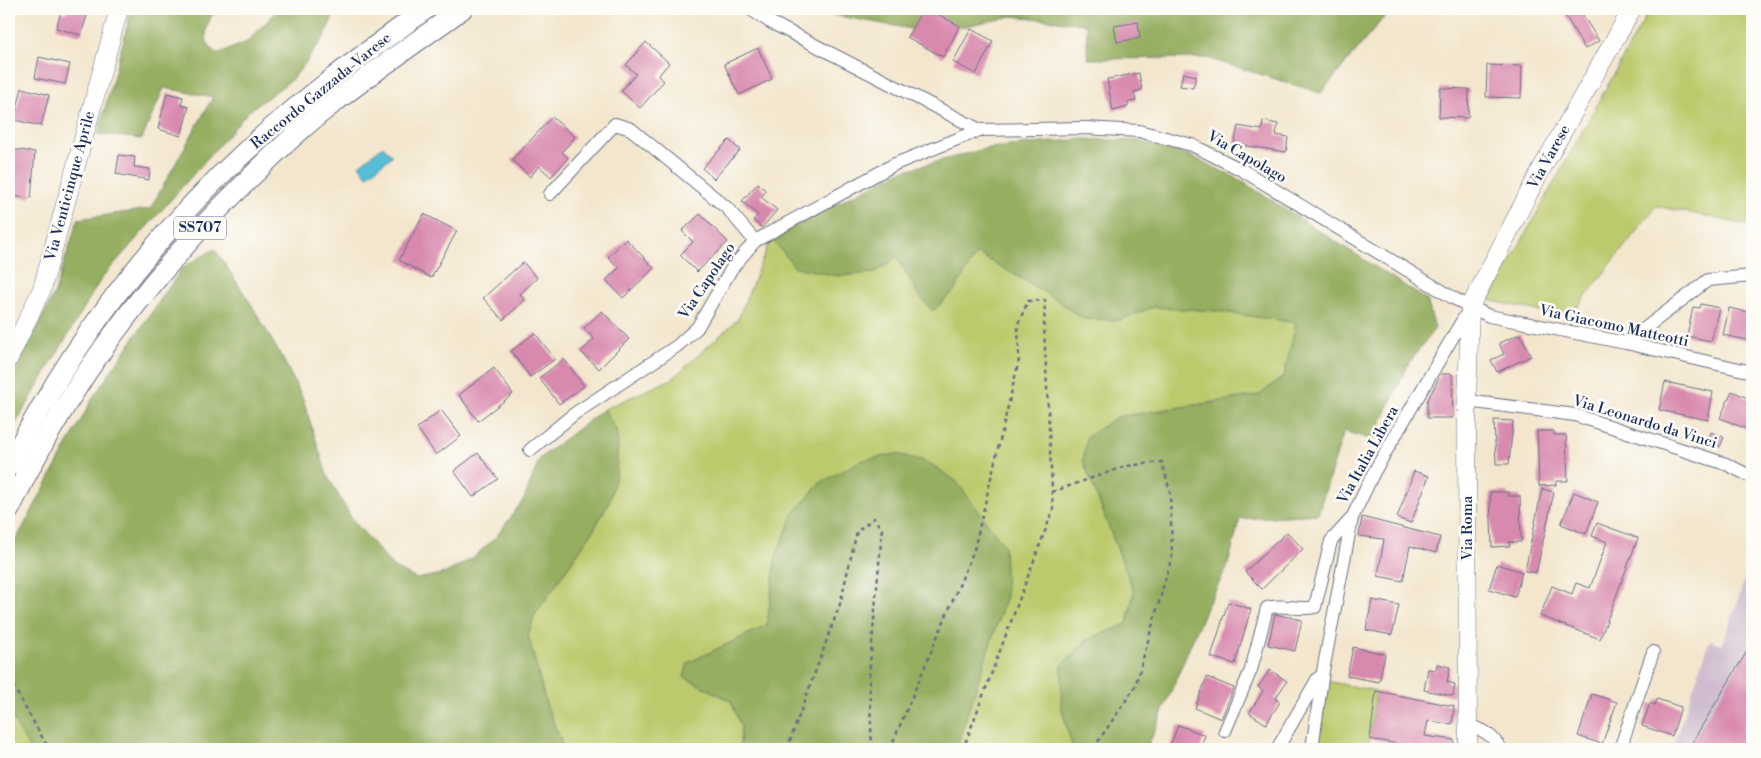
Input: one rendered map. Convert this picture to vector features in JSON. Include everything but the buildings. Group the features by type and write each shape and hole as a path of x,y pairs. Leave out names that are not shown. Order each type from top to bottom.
{"highway":[{"name":"Raccordo Gazzada-Varese","path":"9,466 32,422 72,354 120,288 180,218 248,149 316,91 426,9"},
{"name":"Raccordo Gazzada-Varese","path":"9,510 48,433 90,366 166,264 264,164 330,106 462,9"}],"main road":[{"name":"Via Venticinque Aprile","path":"9,358 42,289 119,9"},
{"name":"Via Varese","path":"1470,307 1538,175 1632,9"},
{"name":"Via Roma","path":"1468,749 1467,401 1470,307"}],"street":[{"name":"Via Capolago","path":"750,9 770,22 980,130"},
{"path":"550,194 615,124 631,129 727,208 755,241"},
{"name":"Via Capolago","path":"530,450 574,414 676,346 697,328 732,268 755,241 895,164 980,130 1085,128 1139,131 1192,145 1242,170 1307,212 1470,307"},
{"path":"1626,343 1708,280 1752,276"},
{"name":"Via Giacomo Matteotti","path":"1470,307 1489,316 1626,343 1752,372"},
{"name":"Via Italia Libera","path":"1312,749 1322,670 1352,518 1374,472 1470,307"},
{"name":"Via Leonardo da Vinci","path":"1467,401 1575,415 1726,464 1752,477"},
{"path":"1225,730 1251,670 1267,608 1276,606 1303,610 1315,608 1331,541 1352,518"},
{"path":"1620,749 1653,652"},
{"path":"1277,749 1322,670"},
{"path":"1468,726 1479,728 1491,735 1502,749"}],"path":[{"path":"890,749 974,550 1019,360 1018,324 1028,301 1045,300 1044,327 1053,510 963,749"},
{"path":"1052,492 1126,466 1162,462 1170,492 1172,556 1135,687 1093,749"},
{"path":"787,749 840,604 857,531 874,518 882,530 870,676 872,749"},
{"path":"9,679 49,749"}],"shaded area":[{"path":"1752,558 1752,749 1672,749 1710,640 1723,644"}],"green space":[{"path":"132,9 216,9 207,27 206,39 212,50 218,54 247,42 279,9 334,9 324,37 301,69 290,81 249,111 101,279 9,435 9,376 19,363 55,292 78,219 150,209 213,97 164,88 142,139 98,134"},
{"path":"799,9 1391,9 1321,93 1207,58 1088,59 1086,24 1012,16 934,33"},
{"path":"1650,9 1752,9 1752,226 1656,206 1569,318 1489,300"},
{"path":"1084,139 1138,141 1189,155 1240,180 1427,300 1435,328 1409,363 1373,440 1344,431 1318,514 1240,519 1227,568 1205,610 1147,749 1073,749 1061,706 1062,665 1086,640 1127,624 1134,592 1083,460 1087,437 1117,417 1260,395 1284,376 1296,323 1217,311 1153,307 1120,320 1084,319 1043,291 977,253 954,291 933,311 920,297 897,257 874,273 837,276 795,267 771,238 898,172 988,148"},
{"path":"771,238 874,273 897,256 920,297 954,291 977,253 1043,291 1085,319 1120,320 1153,307 1217,311 1297,323 1284,376 1260,395 1117,417 1083,460 1134,592 1127,624 1086,640 1061,706 1073,749 956,749 1006,596 928,462 897,454 860,461 776,556 767,625 688,663 684,677 731,701 741,726 740,749 564,749 546,704 528,635 534,616 593,531 609,502 616,430 604,409 672,379 738,319"},
{"path":"215,249 251,304 284,361 303,399 327,475 352,519 394,568 417,579 446,573 474,557 497,536 524,499 540,458 604,409 616,430 618,444 616,476 609,502 593,531 534,616 528,635 546,704 564,749 30,749 9,712 9,553 94,396 183,267"},
{"path":"897,454 928,462 956,481 1004,545 1006,596 956,749 740,749 741,726 731,701 684,677 688,663 767,625 776,556 794,513 820,483 860,461"},
{"path":"1326,681 1376,691 1368,748 1370,749 1318,749"},
{"path":"9,712 30,749 9,749"}],"water":[{"path":"383,146 392,156 367,176 359,165"}]}
